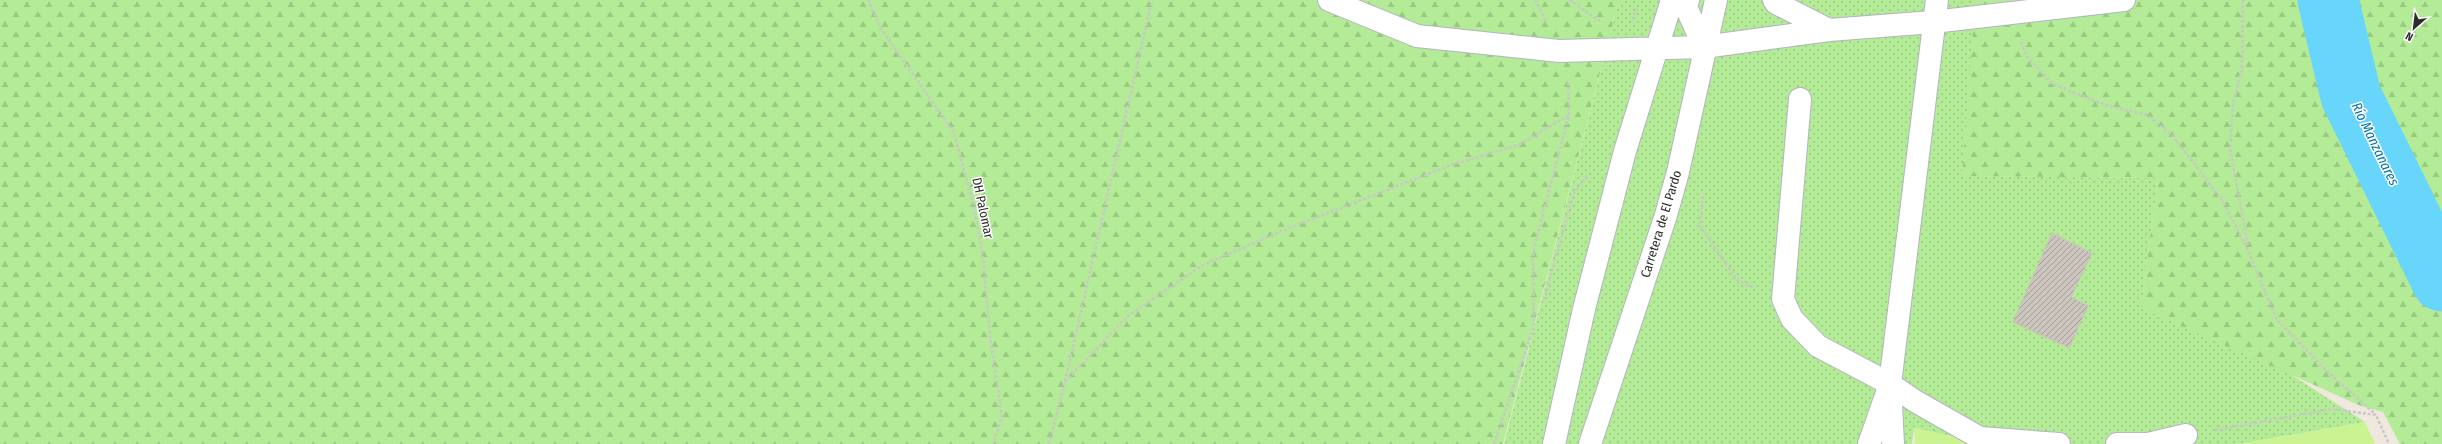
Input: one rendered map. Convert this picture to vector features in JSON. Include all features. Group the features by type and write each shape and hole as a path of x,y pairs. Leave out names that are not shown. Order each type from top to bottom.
{"street":[{"path":"1329,0 1416,36 1559,51 1610,48 1657,49 1704,47 1829,30 1933,22 2124,0"},
{"path":"1554,444 1584,309 1623,158 1672,0"},
{"path":"1688,0 1686,7 1704,47"},
{"name":"Carretera de El Pardo","path":"1590,444 1666,215 1678,172 1704,47 1716,0"},
{"path":"1774,0 1776,3 1829,30"},
{"path":"1893,444 1890,384 1933,22 1937,0"},
{"path":"1800,98 1783,299 1792,320 1818,346 1890,384 1914,401 1980,438 2059,444"},
{"path":"1869,444 1890,384"},
{"path":"2117,444 2148,444 2186,435"}],"path":[{"name":"DH Palomar","path":"868,0 880,27 954,133 974,207 983,258 990,336 1002,417 993,444"},
{"path":"1049,444 1065,382 1152,0"},
{"path":"1494,444 1534,327 1533,252 1569,115 1569,82 1549,26 1535,0"},
{"path":"2243,0 2242,69 2233,103 2230,149 2248,251"},
{"path":"2013,12 2020,39 2027,57 2052,84 2106,105 2147,115 2173,136 2224,203 2248,251 2277,320 2326,370 2376,415 2389,444"},
{"path":"1065,382 1128,316 1203,265 1289,228 1451,165 1519,145 1569,115"},
{"path":"1544,300 1574,193 1588,174"},
{"path":"1704,195 1700,226 1737,280 1783,299"},
{"path":"2186,435 2332,409 2376,415"}],"green space":[{"path":"0,0 1619,0 1503,444 0,444"},
{"path":"1619,0 1979,0 1962,176 2158,178 2141,308 2287,372 2365,422 2238,444 1988,444 1914,428 1912,444 1504,444"},
{"path":"1975,0 2442,0 2442,444 2400,444 2383,412 2361,406 2141,308 2158,178 1962,176"},
{"path":"2365,422 2375,444 2238,444"},
{"path":"1914,428 1988,444 1915,444"}],"building":[{"path":"2052,233 2092,253 2071,297 2088,306 2069,348 2013,322"}],"waterway":[{"name":"Río Manzanares","path":"2328,0 2351,96 2442,281"}]}
